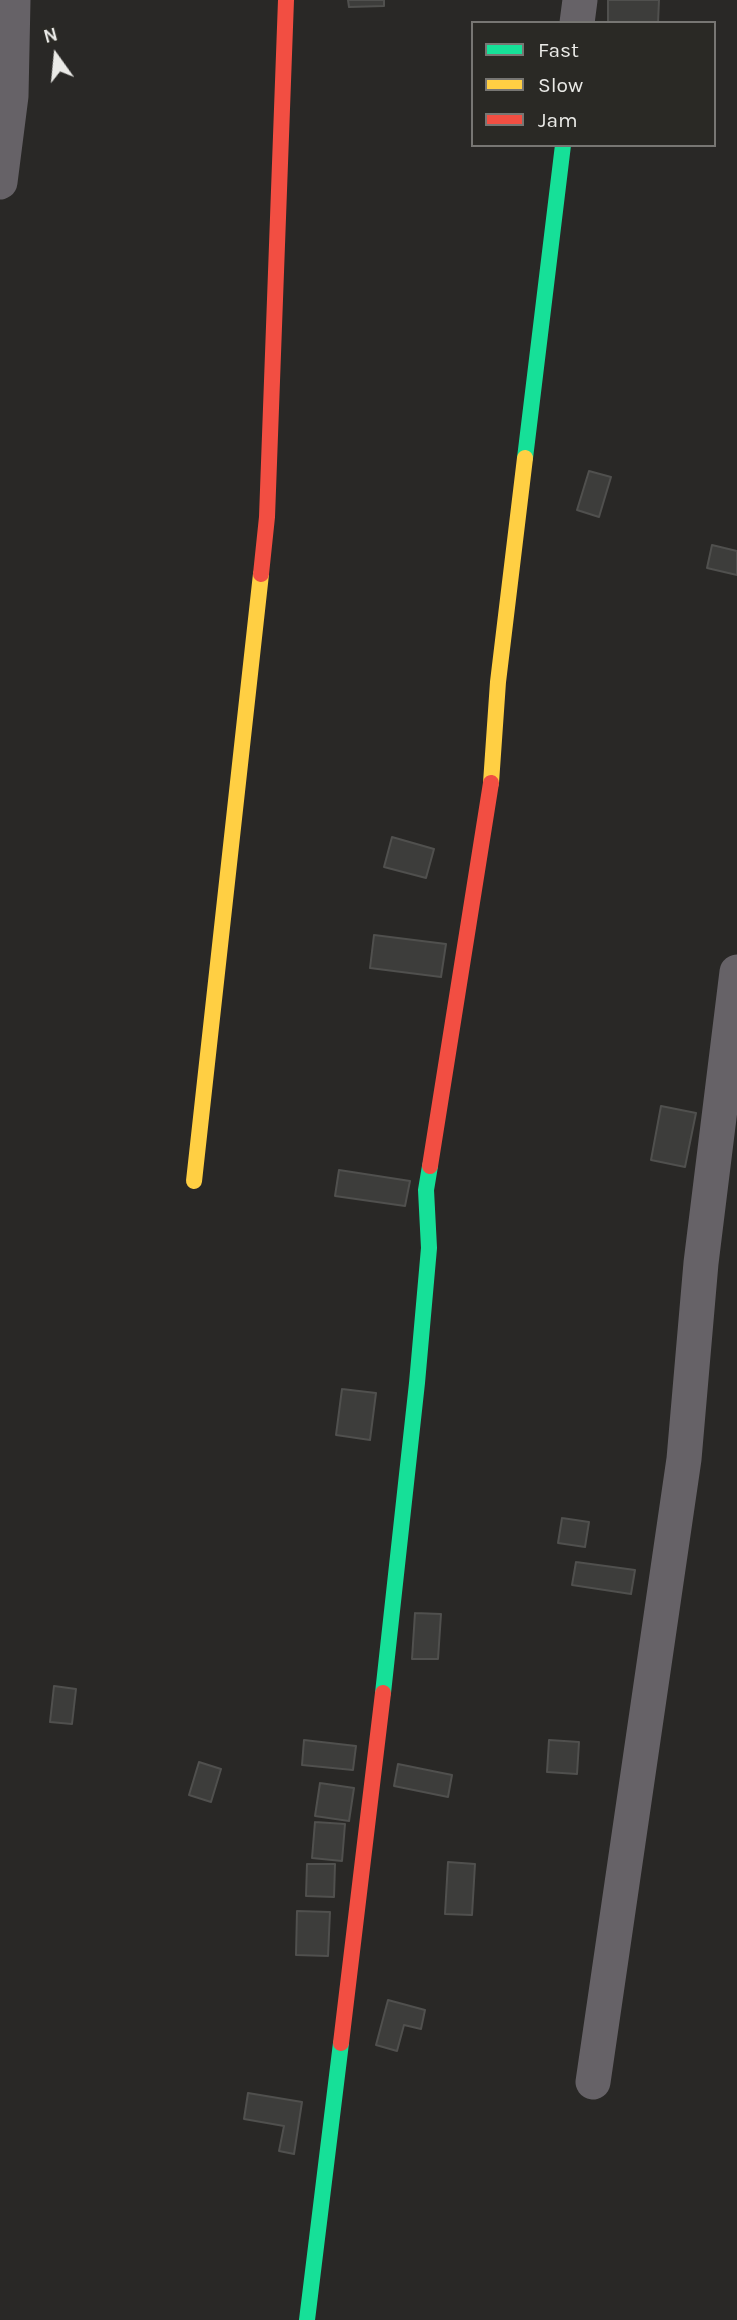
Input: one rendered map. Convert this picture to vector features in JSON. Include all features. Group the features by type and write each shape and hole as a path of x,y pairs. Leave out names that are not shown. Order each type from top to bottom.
{"street":[{"path":"0,182 11,96 13,0"},
{"path":"194,1181 267,517 286,0"},
{"path":"577,21 580,0"},
{"path":"307,2320 371,1801 417,1383 429,1248 426,1190 490,805 498,681 563,147"},
{"path":"593,2082 684,1459 701,1264 737,971"}],"building":[{"path":"348,0 384,0 384,6 349,7"},
{"path":"608,0 659,0 658,21 608,21"},
{"path":"589,471 611,477 599,517 577,510"},
{"path":"712,545 737,551 737,575 707,568"},
{"path":"392,837 434,849 426,878 384,867"},
{"path":"374,935 446,944 441,977 370,968"},
{"path":"661,1106 696,1113 685,1167 651,1160"},
{"path":"339,1170 410,1181 405,1206 335,1196"},
{"path":"342,1389 376,1393 370,1440 336,1435"},
{"path":"562,1518 589,1522 585,1547 558,1543"},
{"path":"576,1562 635,1570 631,1594 572,1585"},
{"path":"415,1613 441,1614 438,1659 412,1659"},
{"path":"54,1686 76,1689 72,1724 50,1722"},
{"path":"304,1740 356,1746 353,1770 302,1765"},
{"path":"549,1740 579,1742 577,1774 547,1772"},
{"path":"199,1762 221,1769 211,1802 189,1795"},
{"path":"398,1764 452,1775 448,1797 394,1786"},
{"path":"320,1783 354,1788 349,1821 315,1816"},
{"path":"315,1822 345,1824 342,1861 312,1858"},
{"path":"448,1862 475,1864 472,1915 445,1914"},
{"path":"307,1864 335,1864 334,1897 306,1896"},
{"path":"297,1911 330,1912 328,1956 296,1955"},
{"path":"388,2000 425,2010 421,2029 404,2025 397,2051 376,2045"},
{"path":"248,2093 302,2102 294,2154 279,2151 284,2126 244,2119"}],"traffic: fast":[{"path":"525,458 563,147"},
{"path":"383,1693 417,1383 429,1248 426,1190 430,1166"},
{"path":"307,2320 341,2043"}],"traffic: slow":[{"path":"491,783 498,682 525,458"},
{"path":"194,1181 261,574"}],"traffic: jam":[{"path":"261,574 267,517 286,0"},
{"path":"430,1166 491,783"},
{"path":"341,2043 383,1693"}]}
